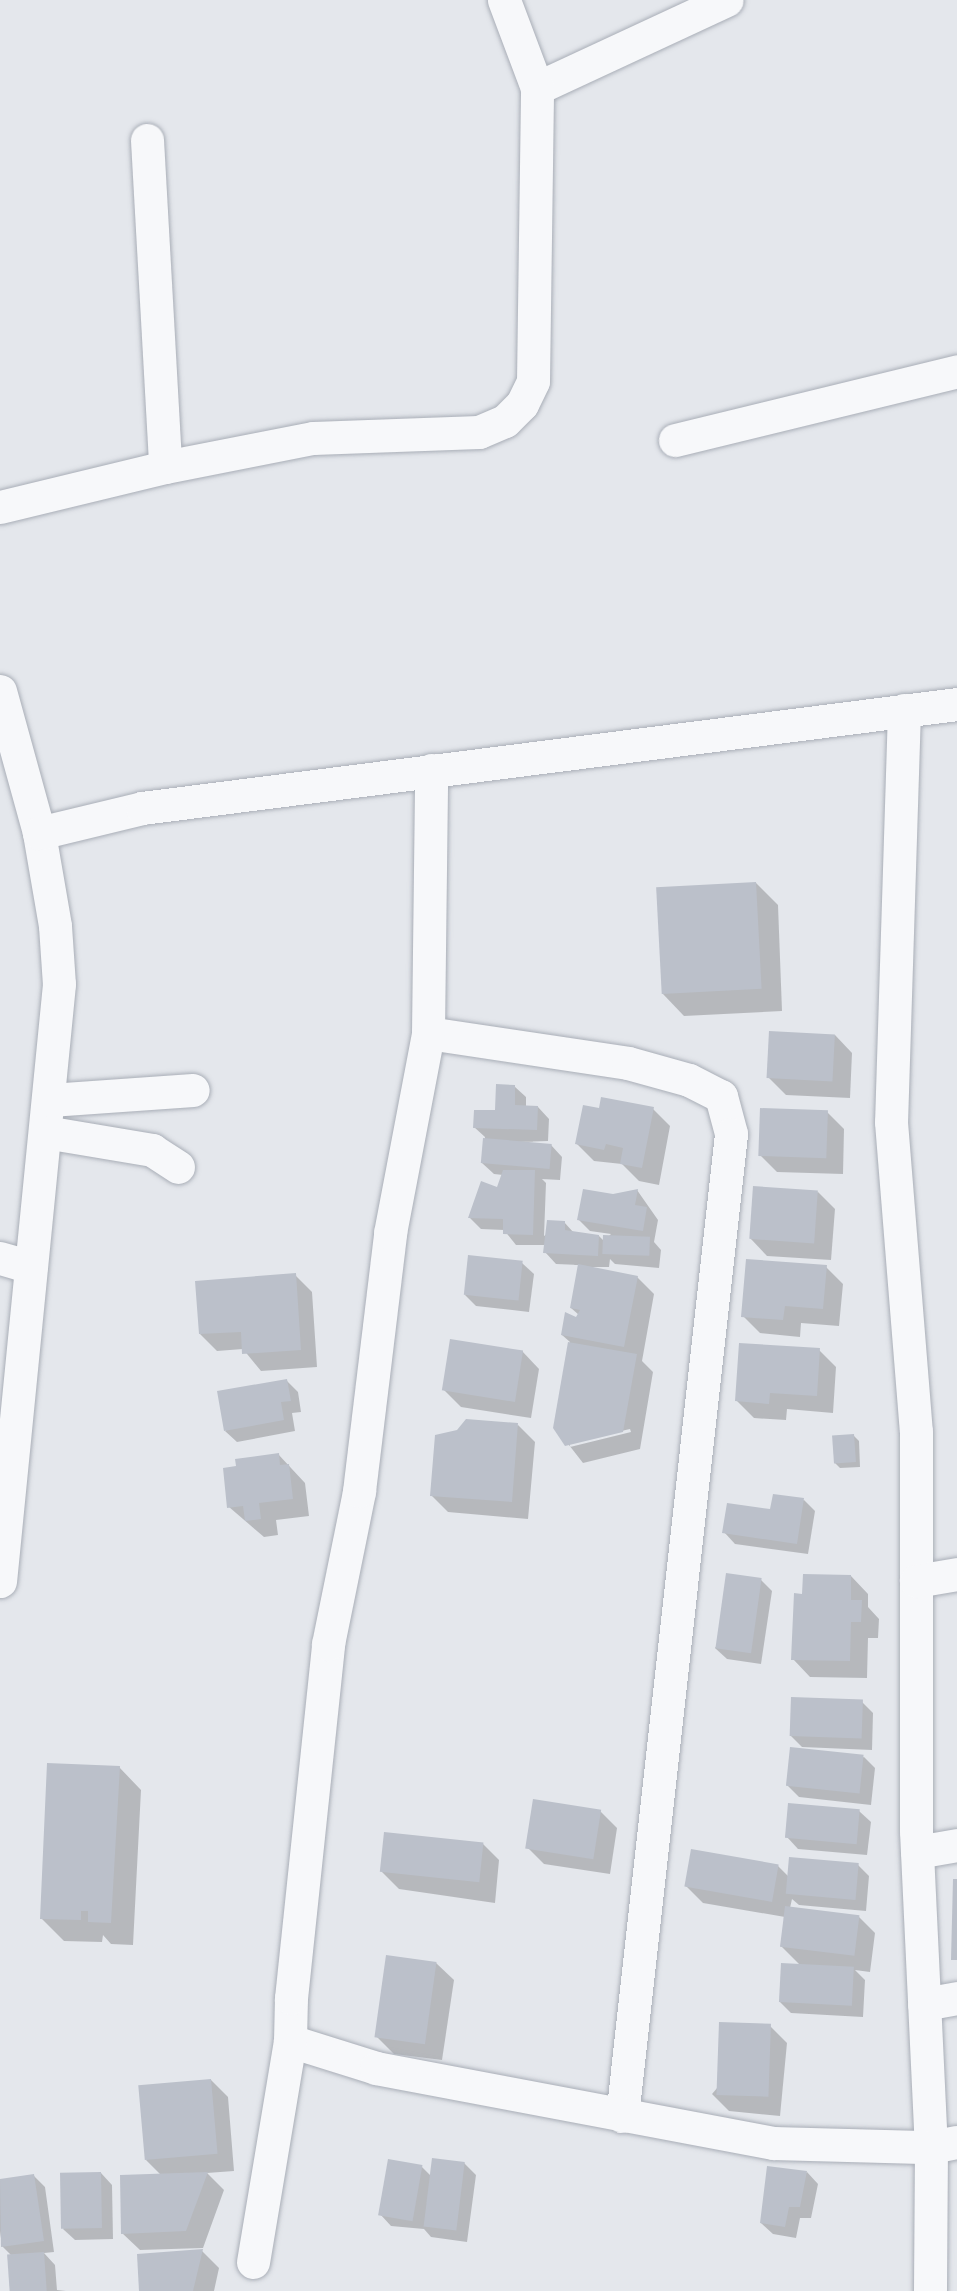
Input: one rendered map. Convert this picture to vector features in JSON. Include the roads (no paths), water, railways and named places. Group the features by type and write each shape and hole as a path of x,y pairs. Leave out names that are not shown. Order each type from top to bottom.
{"street":[{"path":"0,507 165,467 313,438 479,432 505,421 522,404 533,381 537,88 504,0"},
{"path":"537,88 727,0"},
{"path":"147,140 165,467"},
{"path":"675,440 957,371"},
{"path":"0,691 39,833 55,926 59,984 50,1100 0,1581"},
{"path":"39,833 142,808 957,704"},
{"path":"904,710 891,1122 916,1431 917,1852 924,2004 944,2144 930,2291"},
{"path":"253,2262 290,2041 291,1998 328,1644 359,1491 390,1233 428,1034 430,770"},
{"path":"428,1034 628,1064 689,1080 721,1096 731,1134 622,2116"},
{"path":"50,1100 193,1090"},
{"path":"45,1132 152,1150 178,1167"},
{"path":"0,1258 31,1267"},
{"path":"916,1581 957,1574"},
{"path":"917,1852 957,1845"},
{"path":"924,2004 957,1998"},
{"path":"290,2041 376,2068 773,2143 944,2144"}]}
